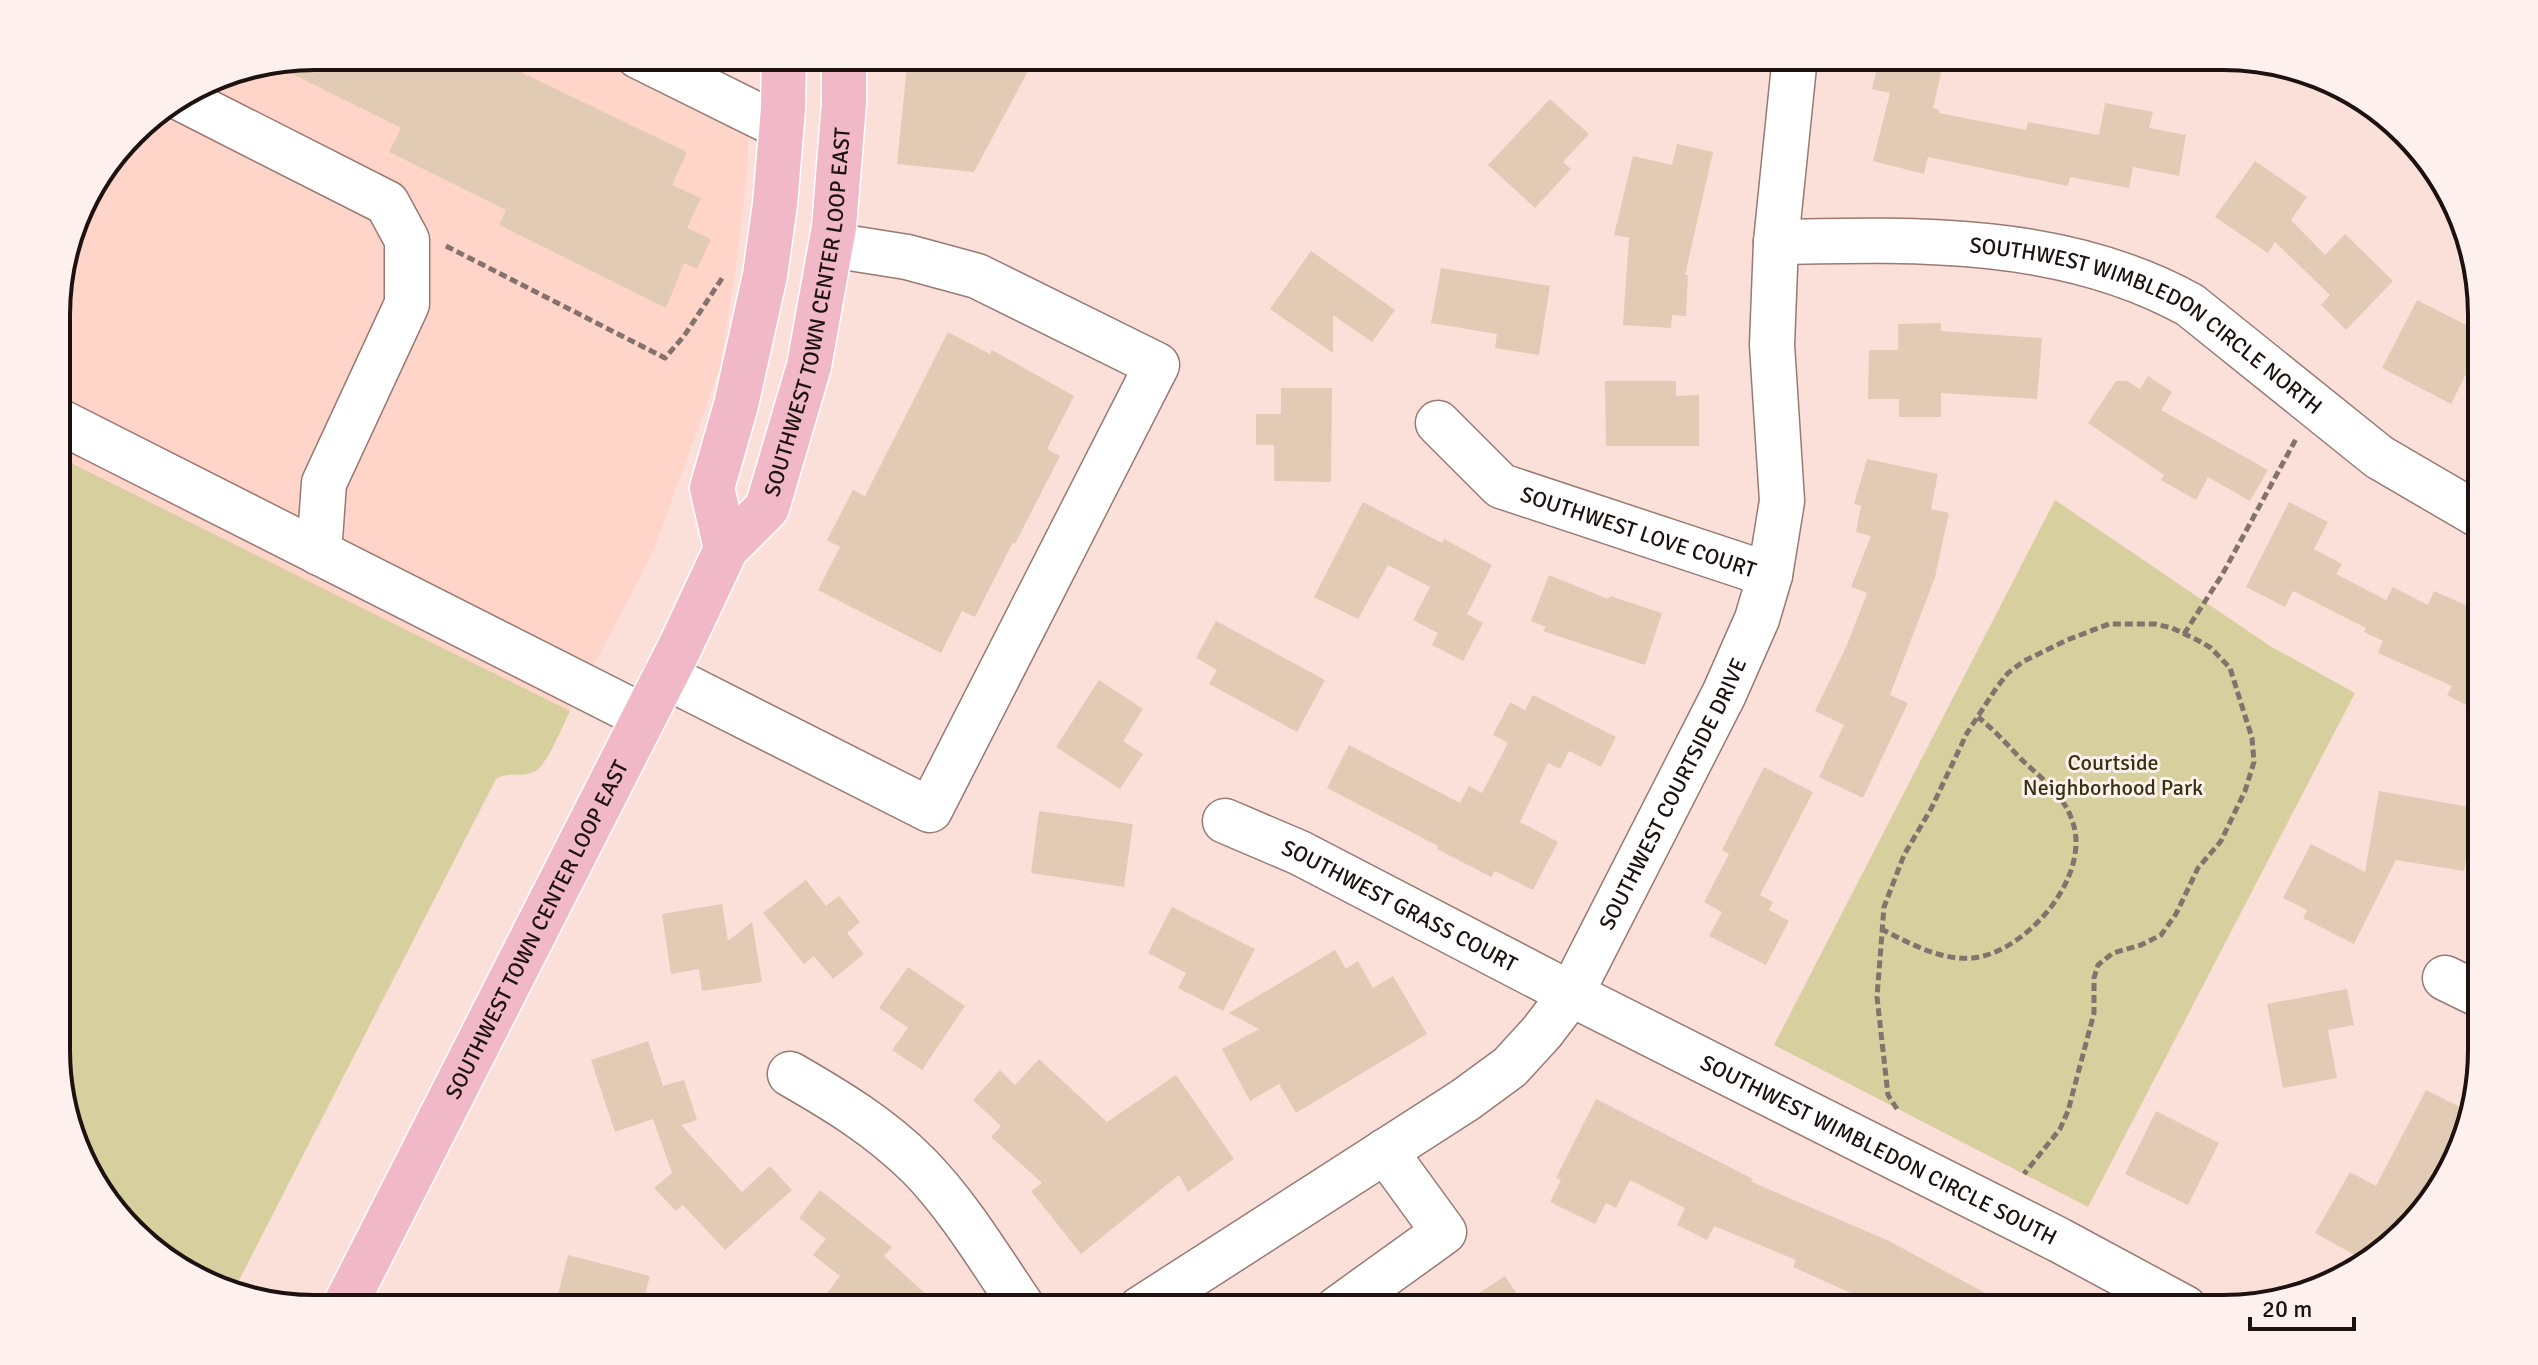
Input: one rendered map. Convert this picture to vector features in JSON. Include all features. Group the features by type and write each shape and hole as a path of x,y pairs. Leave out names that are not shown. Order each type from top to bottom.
{"main road":[{"name":"SOUTHWEST TOWN CENTER LOOP EAST","path":"726,549 712,488 736,405 765,275 775,204 783,70"},
{"name":"SOUTHWEST TOWN CENTER LOOP EAST","path":"350,1295 703,602 726,549 767,508 809,366 831,245 839,174 843,70"}],"street":[{"path":"666,70 781,127"},
{"name":"SOUTHWEST COURTSIDE DRIVE","path":"1162,1295 1465,1100 1510,1067 1571,994 1724,694 1757,619 1770,575 1782,501 1772,345 1776,242 1794,70"},
{"path":"191,104 387,203 407,240 407,304 324,483 319,553"},
{"name":"SOUTHWEST WIMBLEDON CIRCLE NORTH","path":"1776,242 1894,239 1971,245 2048,254 2107,268 2190,305 2379,457 2468,509"},
{"path":"665,676 930,810 1157,365 977,276 907,257 831,245"},
{"name":"SOUTHWEST LOVE COURT","path":"1438,423 1501,486 1770,575"},
{"path":"71,427 644,717"},
{"name":"SOUTHWEST GRASS COURT","path":"1225,821 1300,853 1571,994"},
{"name":"SOUTHWEST WIMBLEDON CIRCLE SOUTH","path":"1571,994 2059,1240 2128,1294"},
{"path":"790,1074 852,1109 919,1167 963,1221 1014,1295"},
{"path":"1357,1294 1444,1232 1385,1151"}],"path":[{"path":"397,222 665,358 684,336 730,268"},
{"path":"2184,634 2222,575 2312,406"},
{"path":"1897,1109 1888,1095 1877,997 1884,907 1897,869 1942,788 1967,733 2008,673 2024,661 2088,631 2109,624 2130,622 2155,624 2184,634 2211,648 2230,668 2252,738 2254,762 2245,791 2221,841 2198,868 2168,925 2153,941 2113,953 2098,965 2094,978 2094,1013 2068,1111 2060,1129 2024,1174"},
{"path":"1881,929 1937,953 1973,958 1992,954 2015,942 2061,894 2075,845 2076,832 2072,818 2058,793 1978,717"}],"shaded area":[{"path":"315,70 690,70 750,100 747,178 719,370 653,552 570,711 71,463 71,299 78,252 95,207 121,166 153,131 192,103 252,78"}],"green space":[{"path":"71,463 570,711 539,768 529,774 506,775 496,779 238,1283 179,1254 131,1212 111,1186 89,1144 78,1113 72,1082"},
{"name":"Courtside Neighborhood Park","path":"2055,500 2270,646 2355,693 2088,1207 1774,1045"}],"building":[{"path":"516,70 687,152 672,185 701,198 687,228 711,239 697,269 684,263 666,308 499,225 506,210 389,152 401,128 288,72"},
{"path":"907,70 1029,70 974,172 897,164"},
{"path":"1877,70 1942,70 1933,108 1939,113 2026,130 2028,122 2099,135 2105,103 2153,112 2149,128 2186,135 2179,176 2133,167 2129,188 2070,177 2068,186 1928,157 1924,174 1873,161 1890,93 1872,89"},
{"path":"1550,99 1589,134 1563,162 1571,169 1535,208 1488,165"},
{"path":"1677,144 1713,152 1685,275 1688,275 1686,316 1672,315 1671,328 1623,325 1629,238 1614,235 1633,156 1672,165"},
{"path":"2255,161 2307,197 2291,220 2325,255 2345,234 2393,281 2346,330 2321,305 2330,295 2275,242 2268,253 2215,217"},
{"path":"1311,251 1395,310 1372,342 1333,315 1333,353 1270,309"},
{"path":"1441,268 1550,286 1539,355 1495,348 1497,334 1431,323"},
{"path":"2417,300 2468,326 2468,370 2451,404 2382,368"},
{"path":"1941,323 1941,331 2042,338 2037,399 1941,393 1941,417 1899,417 1899,399 1868,399 1869,350 1898,350 1898,324"},
{"path":"948,332 990,354 992,350 1074,396 1047,449 1060,456 1015,544 1013,542 975,617 962,611 941,653 818,590 840,547 827,540 853,490 865,496"},
{"path":"2148,376 2172,392 2161,410 2268,470 2250,501 2208,477 2196,500 2161,480 2164,475 2088,423 2116,381 2127,381 2140,389"},
{"path":"1605,381 1676,381 1676,396 1699,395 1699,446 1606,446"},
{"path":"1281,388 1332,388 1331,482 1274,481 1274,445 1256,445 1256,414 1281,414"},
{"path":"1867,459 1938,474 1931,509 1949,513 1935,577 1890,695 1908,703 1863,798 1819,777 1844,725 1815,711 1847,645 1867,593 1851,587 1871,536 1856,532 1861,506 1854,504"},
{"path":"1363,502 1492,565 1467,614 1483,623 1463,661 1432,645 1438,633 1413,620 1430,587 1388,565 1358,619 1314,597"},
{"path":"2289,502 2328,522 2314,549 2342,564 2336,574 2386,600 2393,587 2428,605 2434,591 2468,606 2468,706 2447,695 2452,686 2378,653 2383,641 2364,632 2366,628 2293,591 2285,607 2246,587"},
{"path":"1549,575 1608,599 1610,596 1662,613 1645,665 1543,631 1546,627 1531,621"},
{"path":"1216,621 1325,680 1297,732 1209,684 1217,670 1196,658"},
{"path":"1099,680 1143,709 1123,741 1143,754 1120,789 1056,747"},
{"path":"1533,695 1616,737 1601,767 1569,751 1560,769 1548,763 1520,822 1558,842 1533,890 1495,871 1491,877 1327,788 1349,745 1460,803 1469,786 1482,793 1508,743 1493,735 1510,702 1525,710"},
{"path":"1764,767 1813,792 1760,895 1773,902 1769,910 1789,921 1766,965 1709,936 1722,912 1704,902 1729,854 1722,850"},
{"path":"2379,791 2468,807 2468,848 2464,871 2396,860 2354,944 2303,918 2307,910 2283,898 2311,844 2365,872"},
{"path":"1039,811 1133,824 1124,887 1031,873"},
{"path":"806,880 826,906 839,896 860,922 847,933 864,954 833,979 814,956 804,964 763,913"},
{"path":"722,904 728,941 752,922 762,982 702,991 699,969 671,974 662,914"},
{"path":"1172,907 1255,949 1223,1011 1178,988 1186,973 1148,953"},
{"path":"1335,950 1346,969 1358,961 1373,988 1393,976 1427,1034 1296,1113 1279,1084 1250,1101 1222,1049 1259,1029 1229,1013"},
{"path":"908,967 965,1006 922,1070 892,1050 908,1028 879,1008"},
{"path":"2347,989 2354,1025 2328,1030 2337,1078 2283,1088 2267,1004"},
{"path":"648,1041 663,1086 684,1080 697,1120 681,1125 742,1192 770,1166 792,1190 725,1250 683,1205 676,1211 654,1188 672,1173 653,1119 615,1132 591,1060"},
{"path":"1039,1059 1107,1122 1176,1075 1234,1159 1188,1192 1179,1175 1081,1254 1031,1191 1042,1183 991,1137 1001,1126 973,1100 1000,1070 1015,1085"},
{"path":"2426,1090 2461,1108 2443,1158 2427,1186 2385,1234 2356,1256 2315,1233 2350,1172 2376,1186"},
{"path":"1596,1099 1753,1179 1752,1182 1887,1240 1987,1294 1853,1294 1793,1267 1796,1260 1714,1226 1707,1240 1677,1225 1685,1208 1630,1180 1616,1208 1606,1203 1595,1224 1550,1202 1561,1180 1556,1178"},
{"path":"2156,1111 2219,1143 2188,1205 2125,1174"},
{"path":"820,1190 892,1247 884,1256 926,1295 826,1295 840,1276 813,1255 826,1239 799,1218"},
{"path":"568,1255 650,1276 645,1295 558,1295"},
{"path":"1505,1276 1517,1294 1477,1294"}]}
